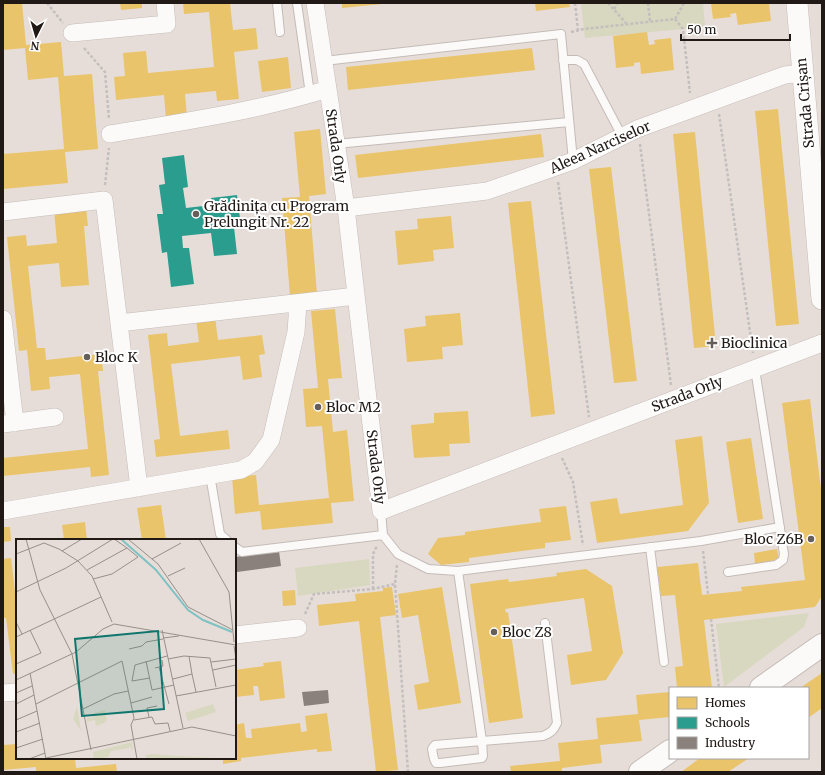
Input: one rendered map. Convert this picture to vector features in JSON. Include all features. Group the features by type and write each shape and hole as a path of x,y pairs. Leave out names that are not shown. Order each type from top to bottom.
{"main road":[{"path":"762,687 822,645"},
{"path":"640,772 669,752"}],"street":[{"path":"72,33 167,24 165,3"},
{"name":"Strada Orly","path":"315,3 346,208 381,511 822,343"},
{"name":"Strada Crișan","path":"797,3 819,218 822,299"},
{"name":"Aleea Narciselor","path":"346,208 487,191 556,168 630,132 692,108 785,75 803,73"},
{"path":"110,134 197,119 297,98 328,88"},
{"path":"3,212 104,200 139,488"},
{"path":"119,323 356,296"},
{"path":"3,511 241,470 255,462 271,440 296,332 298,303"},
{"path":"3,319 9,423 55,417"},
{"path":"236,635 298,628"},
{"path":"3,693 16,692"}],"lane":[{"path":"277,3 280,32"},
{"path":"297,3 310,94"},
{"path":"324,61 561,34 573,161"},
{"path":"563,60 577,60 584,64 630,132"},
{"path":"336,144 569,122"},
{"path":"728,572 776,565 783,560 784,554 755,369"},
{"path":"210,475 220,534 226,539"},
{"path":"381,511 383,535 398,554 428,569 458,571 701,541 780,527"},
{"path":"236,547 242,552 383,535"},
{"path":"650,547 664,662"},
{"path":"458,571 482,741 483,756 479,759 436,763 432,751 435,745 482,741 543,736 551,733 555,728 557,723 545,623"}],"path":[{"path":"47,3 105,72 110,134 104,200"},
{"path":"575,3 578,30 676,18"},
{"path":"608,3 627,24"},
{"path":"614,9 618,3"},
{"path":"648,3 650,21"},
{"path":"676,18 684,3"},
{"path":"676,18 683,29 692,108"},
{"path":"715,100 720,117 755,369"},
{"path":"630,132 641,146 673,399"},
{"path":"556,168 591,431"},
{"path":"555,444 573,482 585,556"},
{"path":"373,589 373,554 383,535"},
{"path":"701,541 708,594"},
{"path":"398,554 395,584 408,772"},
{"path":"298,628 314,594 373,589 395,584"},
{"path":"711,619 719,687"}],"green space":[{"path":"581,3 703,3 705,27 585,38"},
{"path":"369,559 370,585 298,596 295,568"},
{"path":"809,613 804,627 724,687 716,624"}],"building: Homes":[{"path":"3,3 22,3 26,45 61,42 64,76 92,74 98,149 65,152 68,183 3,189 3,154 64,149 58,77 28,80 25,48 3,50"},
{"path":"120,3 142,3 142,8 121,10"},
{"path":"183,3 230,3 233,30 256,28 258,49 234,52 239,99 217,101 216,91 185,94 187,117 166,119 164,95 116,100 114,77 125,76 123,53 146,51 148,73 214,67 209,12 184,14"},
{"path":"342,3 382,3 382,4 342,8"},
{"path":"535,3 569,3 570,7 536,11"},
{"path":"711,3 769,3 771,21 738,25 736,13 730,14 731,17 713,19"},
{"path":"647,32 649,45 655,44 654,40 671,38 674,70 641,74 640,62 634,63 634,66 616,68 613,36"},
{"path":"532,48 535,70 348,90 346,67"},
{"path":"288,57 291,88 262,92 258,61"},
{"path":"778,109 799,324 776,326 755,111"},
{"path":"320,129 326,194 309,196 317,294 290,296 282,198 300,197 294,132"},
{"path":"695,132 716,346 694,348 673,134"},
{"path":"541,134 544,157 358,178 355,155"},
{"path":"611,167 637,381 614,383 589,169"},
{"path":"531,201 555,414 531,417 508,203"},
{"name":"Bloc K","path":"86,207 88,226 84,226 89,285 61,287 59,263 28,266 37,348 45,348 46,360 101,354 103,371 98,371 109,475 91,477 90,467 3,476 3,458 88,449 80,374 49,377 50,389 31,391 27,350 19,351 7,237 26,235 27,246 57,243 54,210"},
{"path":"451,216 454,248 433,250 434,261 398,265 395,231 418,229 417,219"},
{"name":"Bloc M2","path":"335,309 342,378 328,379 333,432 347,430 354,501 331,503 333,523 262,530 260,511 235,514 232,477 256,475 259,505 329,498 322,426 306,427 303,389 318,388 311,311"},
{"path":"460,313 463,345 442,347 443,359 407,362 404,329 426,326 425,316"},
{"path":"215,317 218,340 262,335 265,354 259,355 262,377 243,380 240,356 171,364 180,436 228,430 230,449 156,457 154,440 160,439 148,335 167,333 168,346 199,342 196,319"},
{"name":"Bloc Z6B","path":"810,399 822,497 822,596 815,607 704,620 712,687 677,687 675,667 683,666 675,595 661,596 657,567 698,563 702,595 742,591 741,587 805,580 782,403"},
{"path":"468,411 470,443 449,444 450,456 414,458 411,425 434,423 434,413"},
{"path":"702,436 709,503 688,531 597,543 590,502 617,498 620,514 683,505 675,440"},
{"path":"751,438 763,519 738,523 726,442"},
{"path":"161,505 166,539 142,539 137,508"},
{"path":"566,506 571,540 545,543 545,548 469,558 469,562 441,565 428,554 438,538 465,535 465,532 541,522 539,509"},
{"path":"85,522 87,539 64,539 62,525"},
{"path":"3,527 10,527 11,541 3,542"},
{"path":"777,549 779,560 755,564 754,553"},
{"path":"11,558 16,600 16,673 13,674 6,618 3,618 3,559"},
{"name":"Bloc Z8","path":"586,569 612,586 623,653 606,680 571,685 567,655 592,651 584,598 505,609 506,613 508,612 523,718 489,723 470,584 508,579 509,582 557,576 556,573"},
{"path":"392,587 396,615 380,617 398,770 376,772 359,621 319,626 317,605 356,601 355,594 383,591 383,588"},
{"path":"442,587 461,703 418,710 414,685 429,682 418,615 402,618 398,594"},
{"path":"295,590 296,605 283,606 282,591"},
{"path":"281,661 285,698 260,701 258,686 253,686 254,695 236,697 236,670 264,666 263,663"},
{"path":"822,673 822,708 809,717 809,687 801,687"},
{"path":"669,692 669,717 639,720 642,741 600,745 602,763 562,768 562,772 511,772 510,766 560,761 558,743 598,739 596,718 638,714 636,695"},
{"path":"327,713 332,751 317,752 317,749 241,758 241,761 223,764 223,759 236,759 236,725 244,723 246,738 252,738 251,729 300,723 301,732 307,731 305,716"},
{"path":"16,744 16,759 75,759 76,768 116,764 117,772 36,772 36,767 3,770 3,745"},
{"path":"699,759 748,759 728,772 681,772"}],"building: Schools":[{"path":"184,155 188,187 183,188 186,208 212,205 211,198 237,195 241,226 234,227 237,254 214,256 211,233 182,236 183,248 189,248 194,284 171,287 167,252 162,253 157,214 163,214 159,185 165,184 162,158"}],"building: Industry":[{"path":"279,551 281,566 237,572 236,557"},
{"path":"328,690 329,703 304,706 302,692"}],"place":[{"name":"Grădinița cu Program Prelungit Nr. 22","path":"196,214"},
{"name":"Bioclinica","path":"712,343"},
{"name":"Bloc K","path":"87,357"},
{"name":"Bloc M2","path":"318,407"},
{"name":"Bloc Z6B","path":"811,539"},
{"name":"Bloc Z8","path":"494,632"}]}
